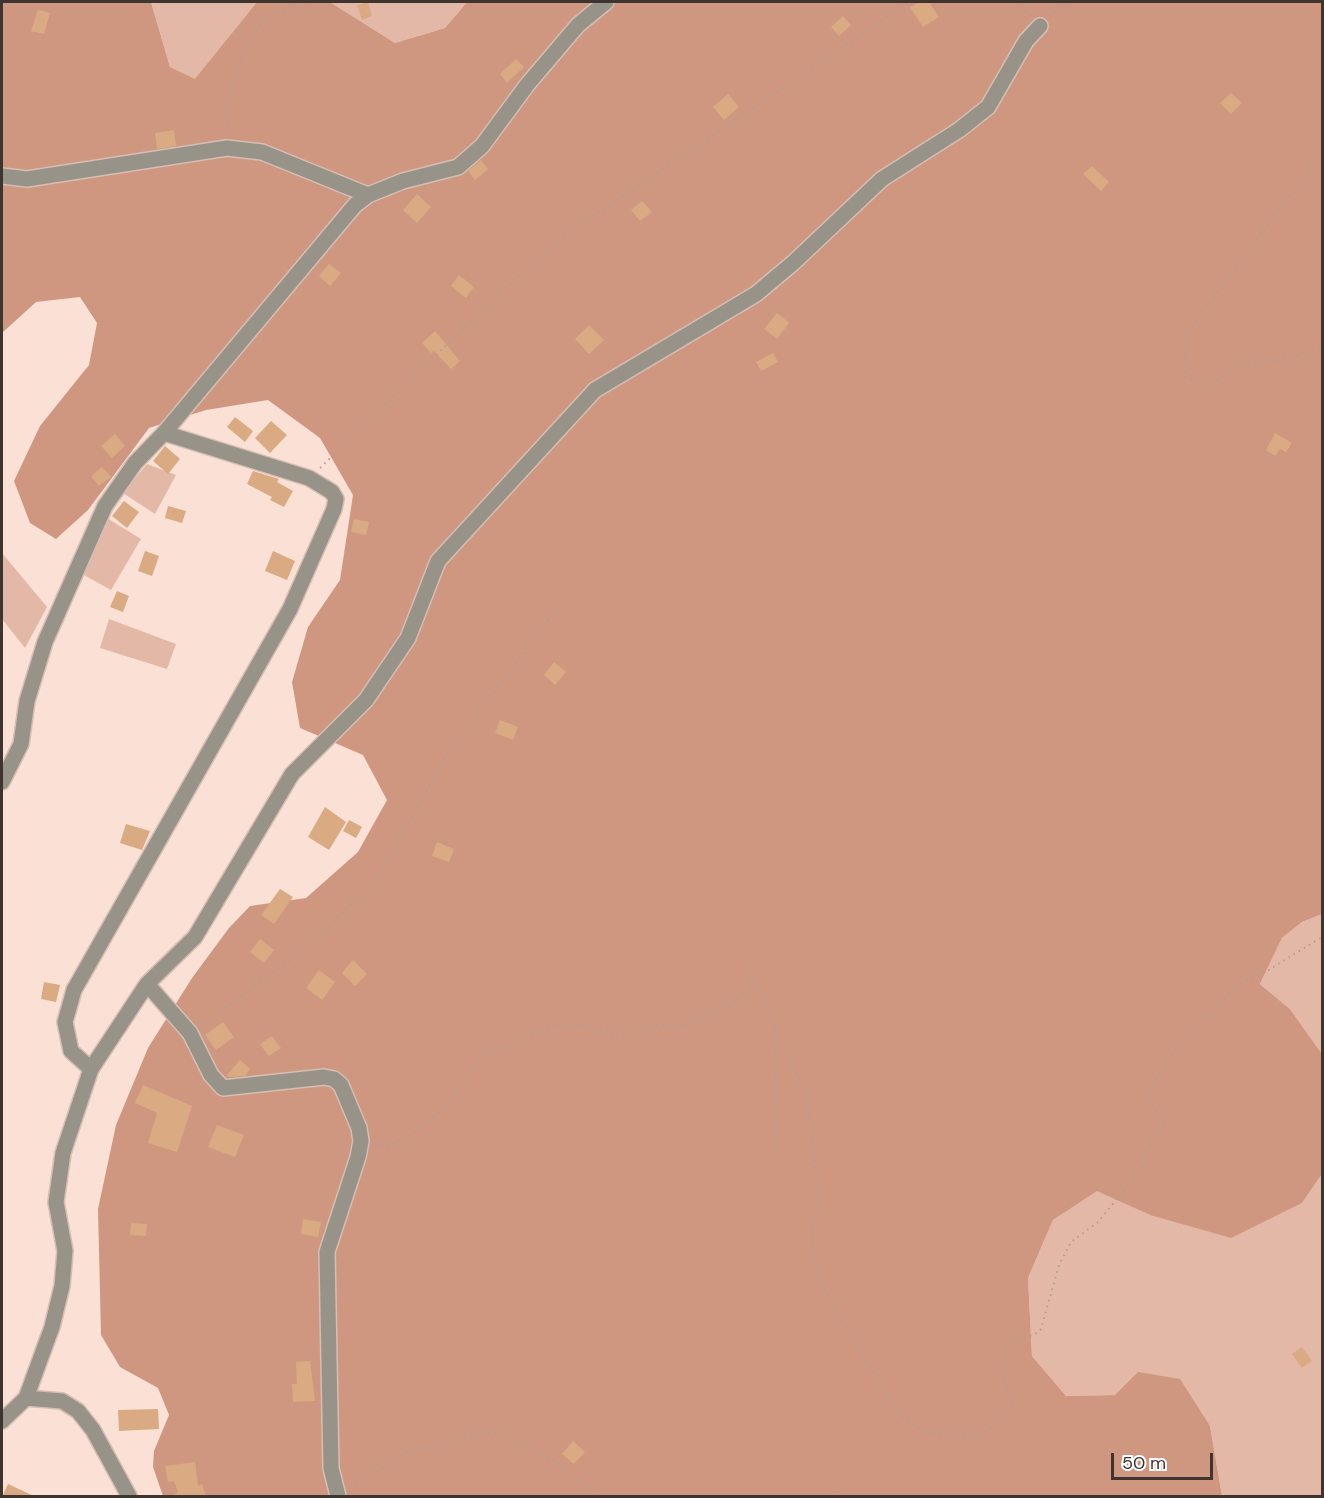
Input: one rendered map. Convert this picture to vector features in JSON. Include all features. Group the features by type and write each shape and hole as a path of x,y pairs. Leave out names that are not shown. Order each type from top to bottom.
{"street":[{"path":"2,782 21,744 27,701 45,642 105,506 135,463 164,433 348,213 368,195 404,181 458,167 482,146 527,85 578,25 606,2"},
{"path":"2,1421 26,1398 52,1328 62,1286 64,1251 56,1202 57,1192 63,1154 91,1069 147,984 195,937 292,774 372,691 408,638 438,561 596,390 756,294 793,263 882,179 959,130 988,107 1026,41 1040,26"},
{"path":"2,176 27,179 227,148 262,152 368,195"},
{"path":"91,1069 71,1051 64,1022 74,990 290,609 336,500 332,492 309,478 164,433"},
{"path":"147,984 190,1033 211,1075 223,1088 324,1077 334,1079 346,1096 359,1128 361,1141 358,1156 327,1252 331,1468 338,1496"},
{"path":"26,1398 62,1401 78,1411 93,1430 129,1497"}],"path":[{"path":"227,148 227,109 243,54 265,17 310,2"},
{"path":"309,478 502,291 557,241 909,2"},
{"path":"1017,2 1040,26 1065,2"},
{"path":"1323,152 1186,334 1185,377 1208,386 1240,364 1280,360 1323,347"},
{"path":"190,1033 296,956 374,884 451,748 566,596"},
{"path":"749,958 755,980 775,1028 808,1099 819,1197 811,1237 819,1279 859,1350 902,1417 927,1433 960,1438 985,1434 1013,1407 1003,1373 1002,1355 1016,1339 1034,1335 1041,1329 1059,1264 1071,1242 1098,1222 1146,1163 1146,1152 1165,1123 1148,1100 1150,1089 1187,1031 1200,1018 1217,1010 1235,985 1268,972 1323,937"},
{"path":"361,1141 386,1146 408,1138 443,1109 482,1056 517,1041 557,1025 586,1025 623,1038 655,1025 687,1026 734,1003 755,980"},
{"path":"775,1028 776,1148"},
{"path":"338,1496 405,1454 455,1440 500,1432 562,1466 597,1497"},
{"path":"833,1487 841,1497"}],"shaded area":[{"path":"2,2 151,2 170,67 195,79 257,2 330,2 395,43 445,28 467,2 1322,2 1322,914 1302,922 1282,938 1260,984 1290,1009 1322,1054 1322,1174 1302,1203 1231,1238 1150,1215 1097,1191 1053,1220 1028,1278 1032,1356 1066,1396 1115,1395 1138,1372 1180,1379 1210,1426 1222,1496 163,1496 153,1467 154,1451 169,1415 158,1388 120,1367 101,1335 98,1209 116,1125 148,1048 192,978 229,928 250,906 306,898 358,852 387,800 363,755 300,728 292,682 308,627 340,580 353,495 320,438 268,400 206,410 149,428 88,510 56,539 30,523 14,481 40,426 89,365 97,323 80,297 36,302 2,333"},
{"path":"151,2 257,2 196,80 170,67"},
{"path":"330,2 467,2 445,28 395,43"},
{"path":"147,464 176,475 155,514 123,493"},
{"path":"107,518 141,539 111,590 82,574"},
{"path":"2,553 47,607 25,648 2,619"},
{"path":"109,619 176,644 167,669 100,648"},
{"path":"1322,914 1322,1054 1290,1009 1260,984 1282,938 1302,922"},
{"path":"1322,1174 1322,1496 1222,1496 1210,1426 1115,1395 1066,1396 1032,1356 1028,1278 1053,1220 1097,1190 1150,1215 1302,1203"}],"building":[{"path":"368,2 372,16 362,20 357,5"},
{"path":"920,2 929,2 939,17 923,27 910,7"},
{"path":"38,10 50,13 44,34 31,31"},
{"path":"843,16 851,25 839,36 831,27"},
{"path":"516,59 524,67 507,83 500,74"},
{"path":"1231,93 1242,103 1231,114 1220,103"},
{"path":"728,94 739,107 724,120 713,107"},
{"path":"174,130 176,146 157,149 155,133"},
{"path":"481,160 488,169 475,180 468,171"},
{"path":"1092,166 1109,182 1101,191 1083,174"},
{"path":"417,194 431,207 417,223 403,210"},
{"path":"642,201 652,212 640,221 631,210"},
{"path":"329,264 341,273 330,286 319,276"},
{"path":"459,275 474,287 466,298 451,286"},
{"path":"777,313 789,323 777,339 764,329"},
{"path":"589,325 604,340 589,354 575,339"},
{"path":"435,331 460,361 451,369 434,351 431,353 422,343"},
{"path":"773,353 778,362 761,371 756,362"},
{"path":"235,417 253,431 245,442 227,427"},
{"path":"271,421 287,435 270,453 255,438"},
{"path":"1275,433 1292,443 1286,452 1280,449 1275,456 1266,450"},
{"path":"115,434 125,446 112,458 101,446"},
{"path":"165,446 180,459 168,474 153,461"},
{"path":"102,467 111,477 99,486 91,476"},
{"path":"253,471 279,479 277,482 293,491 284,507 270,500 272,497 247,484"},
{"path":"124,501 139,512 127,528 112,516"},
{"path":"168,506 186,511 182,523 165,518"},
{"path":"354,519 369,522 366,535 351,532"},
{"path":"145,551 159,556 152,576 138,571"},
{"path":"273,551 295,561 287,580 265,571"},
{"path":"117,591 129,596 123,612 110,607"},
{"path":"554,662 566,672 555,685 544,675"},
{"path":"500,720 518,727 513,740 495,733"},
{"path":"325,807 346,822 329,850 308,837"},
{"path":"349,820 362,827 356,838 343,831"},
{"path":"126,824 150,831 142,850 120,843"},
{"path":"437,842 454,849 449,862 432,856"},
{"path":"280,889 293,897 274,924 261,915"},
{"path":"260,939 274,950 264,963 250,952"},
{"path":"353,960 367,974 355,986 342,973"},
{"path":"319,970 335,982 322,1000 306,988"},
{"path":"44,982 60,985 56,1002 41,999"},
{"path":"223,1022 234,1037 216,1050 205,1035"},
{"path":"272,1036 281,1048 269,1056 260,1044"},
{"path":"240,1060 250,1069 245,1076 229,1077 227,1075"},
{"path":"143,1085 192,1106 177,1152 148,1143 157,1113 135,1103"},
{"path":"217,1125 244,1135 235,1157 208,1147"},
{"path":"303,1219 321,1222 318,1237 301,1234"},
{"path":"131,1223 147,1224 146,1236 130,1235"},
{"path":"1302,1347 1312,1361 1302,1368 1292,1354"},
{"path":"310,1361 315,1401 293,1402 292,1384 297,1384 296,1362"},
{"path":"158,1409 159,1429 119,1431 118,1410"},
{"path":"573,1441 585,1452 574,1464 562,1454"},
{"path":"195,1462 198,1486 202,1484 206,1497 172,1497 178,1492 174,1481 168,1482 165,1466"},
{"path":"8,1484 36,1497 2,1497"}]}
